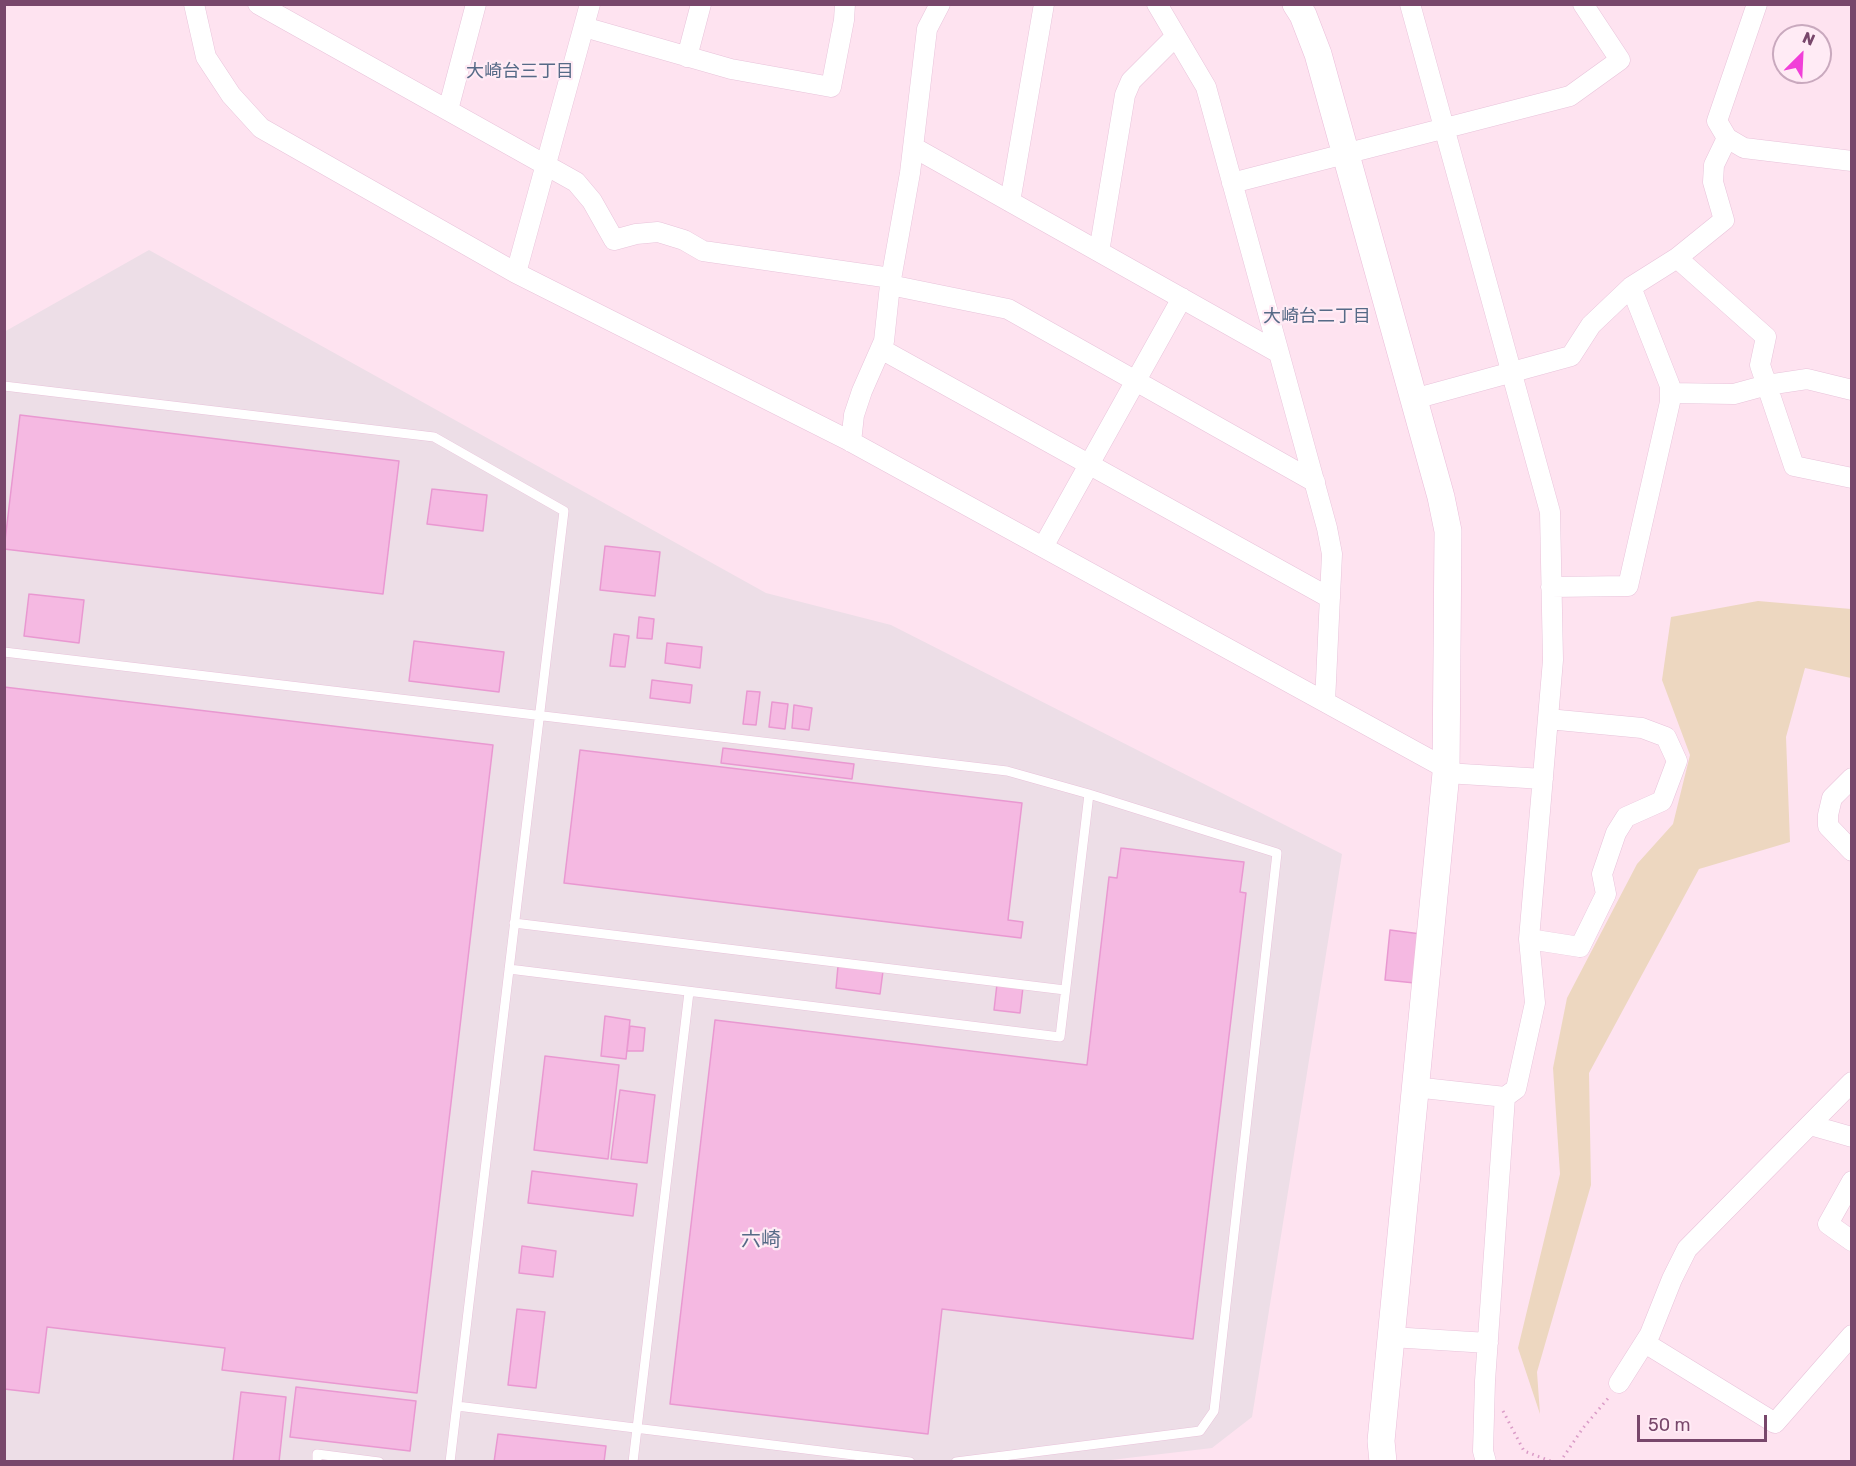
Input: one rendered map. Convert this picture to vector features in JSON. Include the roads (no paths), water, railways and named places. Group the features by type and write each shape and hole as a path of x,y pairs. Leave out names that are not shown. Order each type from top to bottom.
{"street":[{"path":"194,4 206,57 231,95 261,128 516,273 851,442 1325,702 1447,772 1543,779"},
{"path":"258,4 576,182 592,201 614,240 636,234 658,232 684,240 704,251 891,282 1008,309 1315,482"},
{"path":"448,110 476,4"},
{"path":"516,273 590,4"},
{"path":"687,57 701,4"},
{"path":"584,27 731,69 831,87 844,20 844,4"},
{"path":"851,442 854,415 884,341 913,147 927,29 940,4"},
{"path":"1010,202 1044,4"},
{"path":"1157,4 1206,87 1328,528 1332,554 1325,702"},
{"path":"1296,4 1303,15 1317,54 1441,497 1448,531 1447,772 1390,1337 1381,1440 1383,1461"},
{"path":"1410,4 1550,512 1552,660 1529,939 1535,1003 1516,1089 1505,1097 1414,1087"},
{"path":"1232,183 1570,96 1620,60 1583,4"},
{"path":"1756,4 1717,121 1727,138 1744,148 1851,161"},
{"path":"1099,252 1125,95 1131,81 1176,36"},
{"path":"1414,399 1571,356 1592,325 1630,287 1677,258 1724,220 1713,182 1714,165 1727,138"},
{"path":"913,147 1279,353"},
{"path":"1677,258 1766,337 1760,364 1794,466 1851,478"},
{"path":"1551,587 1628,586 1670,402 1670,386 1630,287"},
{"path":"1043,547 1182,298"},
{"path":"880,349 1330,598"},
{"path":"1670,393 1734,394 1767,385 1808,380 1851,390"},
{"path":"1529,939 1580,947 1606,894 1602,874 1616,833 1626,817 1662,801 1677,761 1666,737 1642,728 1548,719"},
{"path":"1851,778 1832,798 1828,826 1851,851"},
{"path":"1619,1383 1650,1334 1687,1249 1851,1082"},
{"path":"1486,1461 1483,1451 1488,1343 1505,1097"},
{"path":"1810,1125 1851,1137"},
{"path":"1851,1181 1828,1224 1851,1241"},
{"path":"1645,1343 1775,1423 1851,1335"},
{"path":"1390,1337 1488,1343"}],"lane":[{"path":"4,386 434,437 564,511 450,1461"},
{"path":"4,652 1007,771 1089,794 1276,853 1214,1411 1200,1431 956,1461"},
{"path":"509,969 1060,1037 1089,794"},
{"path":"514,922 1065,990"},
{"path":"633,1461 689,992"},
{"path":"457,1406 910,1461"},
{"path":"316,1461 317,1454 379,1461"}],"district":[{"name":"大崎台三丁目","path":"520,72"},
{"name":"大崎台二丁目","path":"1317,317"},
{"name":"六崎","path":"761,1240"}]}
